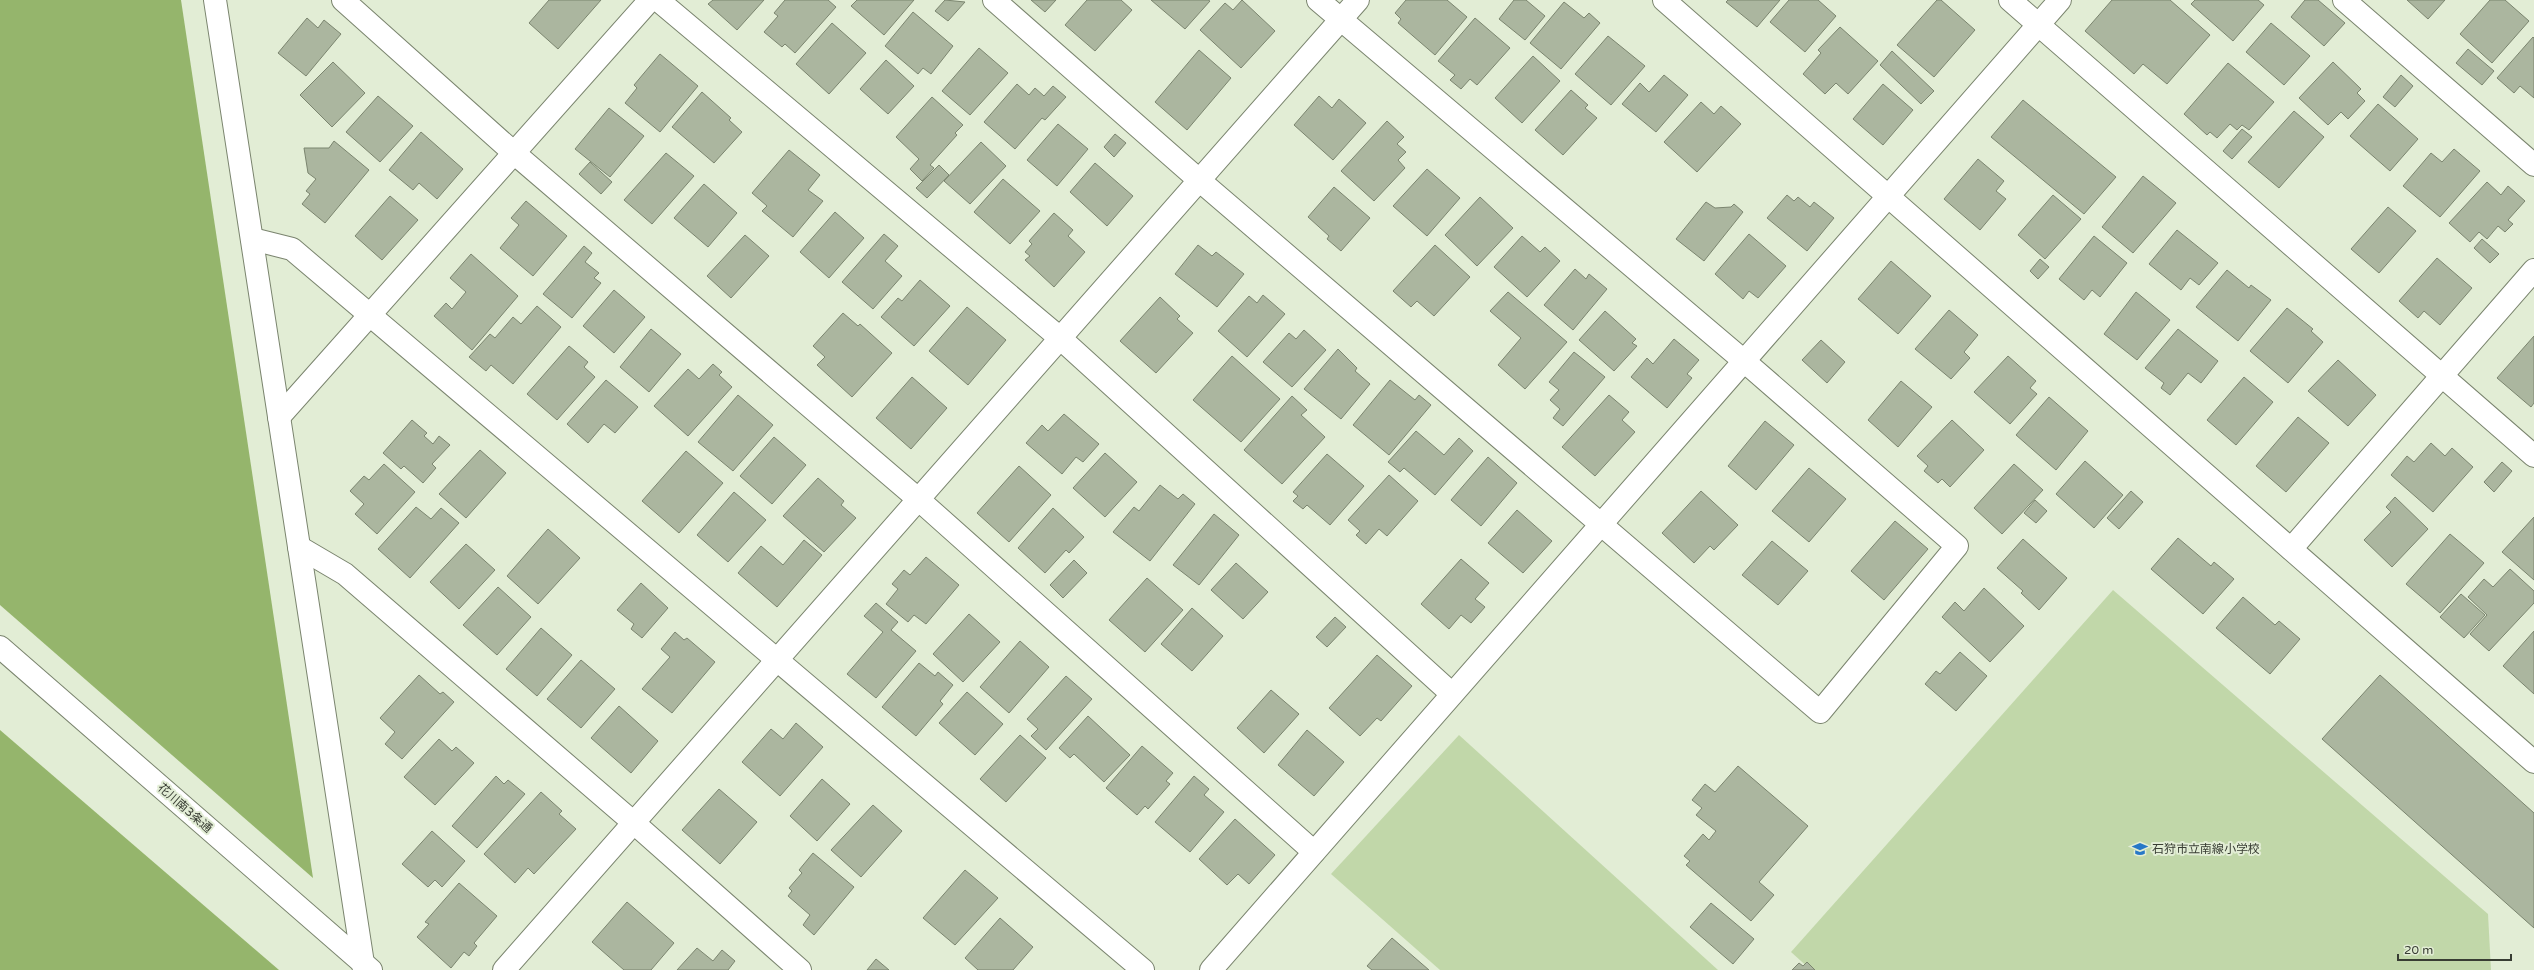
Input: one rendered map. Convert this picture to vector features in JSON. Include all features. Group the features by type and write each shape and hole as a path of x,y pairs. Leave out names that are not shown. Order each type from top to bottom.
{"street":[{"path":"215,0 366,968"},
{"path":"343,0 514,153 918,499 1314,852"},
{"path":"279,417 650,0"},
{"path":"658,0 1060,338 1452,694"},
{"path":"994,0 1199,180 1820,712 1957,546 1744,361 1318,0"},
{"path":"504,970 1358,0"},
{"path":"1664,0 2534,762"},
{"path":"2010,0 2534,456"},
{"path":"1211,970 2060,0"},
{"path":"2344,0 2534,165"},
{"path":"252,240 292,249 776,661 1143,970"},
{"path":"2291,549 2534,270"},
{"path":"300,547 345,574 634,822 800,970"},
{"name":"花川南3条通","path":"0,647 366,968"}],"green space":[{"path":"0,0 181,0 313,878 0,605"},
{"name":"石狩市立南線小学校","path":"2113,590 2488,914 2491,970 1811,970 1791,952"},
{"path":"0,730 279,970 0,970"},
{"path":"1459,735 1718,970 1440,970 1331,874"}],"building":[{"path":"549,0 601,0 558,49 529,23"},
{"path":"713,0 764,0 737,30 708,4"},
{"path":"785,0 828,0 836,7 795,53 785,44 782,47 764,32 778,16 774,13"},
{"path":"857,0 914,0 884,35 851,6"},
{"path":"945,0 965,2 948,21 935,11"},
{"path":"1031,0 1056,0 1045,12"},
{"path":"1087,0 1121,0 1132,10 1095,51 1065,25"},
{"path":"1151,0 1208,0 1210,1 1185,29"},
{"path":"1242,0 1275,31 1241,68 1200,30 1225,3 1233,10"},
{"path":"1406,0 1447,0 1467,17 1435,55 1398,23 1401,19 1395,13"},
{"path":"1514,0 1526,0 1545,16 1525,40 1499,19"},
{"path":"1728,0 1780,0 1757,27 1726,2"},
{"path":"1789,0 1818,0 1836,16 1805,52 1770,22"},
{"path":"1937,0 1941,0 1975,30 1934,77 1897,45"},
{"path":"2112,0 2170,0 2210,35 2167,84 2143,64 2134,74 2085,31"},
{"path":"2195,0 2258,0 2264,5 2233,41 2191,4"},
{"path":"2305,0 2318,0 2345,23 2324,46 2291,17"},
{"path":"2407,0 2445,0 2428,19"},
{"path":"2490,0 2505,0 2529,21 2492,63 2460,34"},
{"path":"1564,2 1584,18 1589,13 1600,23 1561,69 1530,43"},
{"path":"913,12 953,46 931,74 923,68 918,74 885,46"},
{"path":"307,18 318,28 324,20 341,34 306,76 278,53"},
{"path":"1475,18 1510,48 1477,85 1470,79 1461,89 1450,80 1455,75 1438,61"},
{"path":"832,23 866,53 829,94 796,64"},
{"path":"2271,23 2310,56 2284,85 2246,52"},
{"path":"1840,27 1878,61 1848,94 1836,83 1825,94 1803,74 1821,53 1818,50"},
{"path":"1608,36 1645,66 1611,105 1575,74"},
{"path":"2533,37 2534,98 2520,86 2514,93 2497,78"},
{"path":"979,48 1008,73 970,115 942,91"},
{"path":"2468,49 2494,71 2482,85 2456,63"},
{"path":"1199,50 1231,78 1187,130 1155,102"},
{"path":"1892,51 1934,91 1921,104 1880,65"},
{"path":"660,54 698,86 660,132 625,103 637,88 634,85"},
{"path":"1533,56 1560,81 1522,123 1495,98"},
{"path":"886,60 914,86 888,114 860,89"},
{"path":"333,62 365,93 332,127 300,95"},
{"path":"2333,62 2361,89 2357,93 2365,101 2348,119 2341,112 2328,125 2299,98"},
{"path":"2228,63 2274,102 2249,130 2242,125 2237,130 2230,124 2217,138 2210,132 2207,135 2184,114"},
{"path":"1664,75 1688,95 1656,132 1622,104 1640,83 1649,92"},
{"path":"2401,75 2413,86 2395,107 2383,97"},
{"path":"1017,84 1029,95 1035,88 1044,96 1053,86 1066,97 1045,120 1042,118 1015,149 984,122"},
{"path":"1883,84 1913,110 1883,145 1853,119"},
{"path":"1571,90 1588,105 1585,108 1597,118 1563,155 1535,130"},
{"path":"702,92 731,118 729,120 742,132 714,163 672,127"},
{"path":"378,96 413,126 380,162 346,132"},
{"path":"1319,96 1332,108 1339,99 1366,123 1333,160 1294,125"},
{"path":"932,97 963,125 955,133 957,135 930,165 934,168 922,181 910,169 919,159 896,137"},
{"path":"2023,100 2116,177 2084,214 1991,137"},
{"path":"1701,102 1714,114 1721,106 1741,124 1697,172 1664,142"},
{"path":"2378,104 2418,139 2390,171 2350,136"},
{"path":"609,108 644,136 610,177 575,149"},
{"path":"2294,111 2324,137 2279,188 2248,162"},
{"path":"1387,121 1404,137 1397,144 1406,152 1398,160 1405,168 1374,201 1341,171"},
{"path":"1058,124 1088,149 1057,186 1027,160"},
{"path":"2242,129 2252,137 2232,159 2223,151"},
{"path":"421,132 463,169 437,199 419,183 413,190 389,170"},
{"path":"1115,134 1126,143 1114,157 1104,147"},
{"path":"334,141 369,170 325,223 302,204 310,194 306,191 316,179 308,173 304,148 329,148"},
{"path":"981,142 1006,166 970,204 944,181"},
{"path":"2454,149 2480,171 2440,217 2403,186 2431,153 2442,162"},
{"path":"789,150 820,175 808,190 823,201 793,237 762,211 767,206 752,193"},
{"path":"666,153 694,176 652,224 624,200"},
{"path":"1978,159 2004,181 1996,191 2006,199 1980,230 1944,199"},
{"path":"590,162 612,182 601,194 579,174"},
{"path":"1095,163 1133,196 1107,226 1070,192"},
{"path":"939,165 949,175 927,198 916,188"},
{"path":"1427,169 1460,198 1427,236 1393,206"},
{"path":"2143,176 2176,203 2133,253 2102,227"},
{"path":"1003,179 1040,211 1010,244 974,212"},
{"path":"2487,182 2501,195 2508,186 2525,201 2508,220 2513,224 2505,232 2498,226 2487,239 2479,232 2470,242 2449,223"},
{"path":"704,184 737,213 708,247 674,218"},
{"path":"1334,187 1370,218 1341,251 1327,239 1329,236 1308,217"},
{"path":"1787,195 1794,201 1798,197 1810,207 1814,202 1834,218 1807,251 1767,218"},
{"path":"2053,195 2081,219 2045,259 2018,235"},
{"path":"390,196 418,220 382,260 355,236"},
{"path":"1480,197 1513,228 1477,266 1445,235"},
{"path":"526,201 567,236 533,276 500,248 519,225 511,218"},
{"path":"1706,202 1715,208 1731,207 1734,204 1743,212 1704,261 1676,239"},
{"path":"2388,207 2416,231 2379,273 2351,249"},
{"path":"835,212 864,238 829,278 800,252"},
{"path":"1054,213 1073,230 1068,236 1085,252 1054,287 1025,260 1030,256 1025,252 1032,244 1029,241"},
{"path":"2177,230 2218,263 2199,285 2190,278 2181,290 2149,264"},
{"path":"884,234 898,246 885,261 902,276 873,309 842,282"},
{"path":"1749,234 1786,266 1758,298 1749,291 1743,299 1715,274"},
{"path":"745,235 769,256 731,298 707,276"},
{"path":"1522,236 1540,252 1545,247 1560,261 1527,297 1494,267"},
{"path":"2094,236 2127,263 2100,297 2092,290 2084,300 2059,279"},
{"path":"2482,239 2499,254 2490,263 2474,248"},
{"path":"1198,245 1212,256 1216,252 1244,274 1217,307 1175,274"},
{"path":"1435,245 1470,277 1434,316 1417,301 1411,307 1393,291"},
{"path":"584,246 592,253 585,262 599,273 594,278 601,283 572,318 543,294"},
{"path":"471,254 518,296 472,350 434,316 446,303 452,309 466,292 450,278"},
{"path":"2437,258 2472,288 2440,325 2424,311 2418,318 2399,301"},
{"path":"2040,259 2049,267 2038,279 2030,271"},
{"path":"1891,261 1931,296 1898,334 1858,299"},
{"path":"1575,269 1586,279 1589,274 1607,289 1573,330 1544,305"},
{"path":"2227,270 2249,288 2251,285 2271,300 2238,341 2196,307"},
{"path":"920,280 950,306 914,346 881,317 898,298 902,301"},
{"path":"614,290 645,317 614,353 583,326"},
{"path":"1508,292 1567,342 1525,389 1498,365 1521,338 1490,311"},
{"path":"2136,292 2170,320 2137,360 2104,334"},
{"path":"1263,295 1285,314 1247,357 1218,331 1249,296 1257,303"},
{"path":"1160,297 1180,316 1177,319 1193,333 1156,373 1120,341"},
{"path":"537,306 561,327 513,384 491,365 486,371 469,357 490,334 495,338 513,317 521,324"},
{"path":"967,307 1006,340 968,385 929,351"},
{"path":"2287,308 2313,329 2311,331 2323,342 2288,383 2250,351"},
{"path":"1949,310 1978,335 1964,352 1970,358 1951,379 1915,349"},
{"path":"1605,311 1636,339 1632,343 1637,346 1614,371 1579,340"},
{"path":"843,313 858,326 860,324 892,353 852,397 817,365 825,357 813,346"},
{"path":"651,329 681,354 649,392 620,367"},
{"path":"2178,329 2218,361 2201,383 2188,373 2170,395 2161,388 2164,383 2145,368"},
{"path":"1304,330 1326,350 1292,387 1263,362 1289,333 1296,339"},
{"path":"2534,336 2534,403 2531,407 2497,378"},
{"path":"1674,339 1699,360 1687,374 1692,378 1667,408 1631,377 1647,358 1653,364"},
{"path":"1821,340 1845,362 1827,383 1802,360"},
{"path":"569,346 588,362 584,367 595,377 557,420 527,394"},
{"path":"1338,349 1357,368 1355,371 1370,384 1341,419 1304,389"},
{"path":"1574,352 1605,377 1563,426 1553,418 1560,409 1550,400 1559,390 1549,382"},
{"path":"1232,356 1280,399 1241,442 1193,400"},
{"path":"2008,356 2036,381 2030,388 2037,394 2010,424 1974,392"},
{"path":"2338,360 2376,395 2348,426 2308,391"},
{"path":"713,364 722,372 719,375 732,387 688,436 654,406 688,369 699,379"},
{"path":"912,377 947,408 911,449 876,418"},
{"path":"2244,377 2273,402 2236,445 2207,420"},
{"path":"606,380 638,407 615,433 604,424 588,443 567,424"},
{"path":"1390,380 1415,400 1419,395 1431,405 1389,455 1353,425"},
{"path":"1901,381 1932,407 1898,447 1868,420"},
{"path":"738,395 773,425 733,471 698,442"},
{"path":"1609,395 1629,412 1622,420 1635,432 1595,476 1562,447"},
{"path":"1292,396 1307,410 1301,415 1325,437 1282,484 1244,450"},
{"path":"2049,397 2088,431 2056,470 2016,435"},
{"path":"1064,414 1099,444 1083,462 1076,457 1062,474 1026,443 1042,425 1048,431"},
{"path":"2298,417 2329,443 2286,492 2256,466"},
{"path":"412,420 427,433 424,436 433,444 439,436 450,445 432,464 436,468 423,483 404,466 401,469 383,453"},
{"path":"1952,420 1984,450 1950,487 1942,479 1938,483 1924,471 1928,466 1917,456"},
{"path":"1765,421 1794,445 1756,490 1728,466"},
{"path":"1416,431 1444,455 1459,438 1473,451 1435,495 1404,468 1400,472 1388,462"},
{"path":"774,437 806,465 772,504 740,476"},
{"path":"2431,443 2445,456 2452,448 2473,467 2433,512 2391,475 2407,456 2414,462"},
{"path":"480,450 506,473 466,518 439,494"},
{"path":"686,451 723,483 679,533 642,501"},
{"path":"1105,453 1137,482 1105,517 1073,488"},
{"path":"1327,454 1364,486 1330,525 1307,505 1303,509 1293,501 1298,496 1293,492"},
{"path":"1488,457 1517,483 1481,526 1451,500"},
{"path":"2085,461 2123,495 2094,528 2056,494"},
{"path":"2502,462 2512,471 2494,492 2484,482"},
{"path":"384,464 415,492 377,534 355,514 364,504 350,491 364,476 369,480"},
{"path":"2014,464 2043,490 2002,534 1974,508"},
{"path":"1019,466 1051,495 1009,542 977,513"},
{"path":"1809,468 1846,499 1809,542 1772,511"},
{"path":"1389,475 1418,501 1387,536 1379,529 1366,544 1356,535 1360,531 1348,520"},
{"path":"818,478 844,501 841,505 856,518 824,552 783,516"},
{"path":"1160,485 1178,499 1183,494 1195,504 1150,561 1113,532 1134,507 1139,511"},
{"path":"1701,491 1738,525 1714,550 1710,546 1694,563 1662,533"},
{"path":"2131,491 2143,502 2119,529 2107,518"},
{"path":"734,492 766,520 728,562 697,535"},
{"path":"2395,497 2428,529 2392,567 2364,540 2391,512 2386,507"},
{"path":"2035,500 2047,511 2036,523 2024,513"},
{"path":"416,507 431,519 441,508 459,523 410,578 378,549"},
{"path":"1053,508 1084,537 1069,553 1066,550 1045,573 1018,548"},
{"path":"1517,510 1552,541 1523,573 1488,543"},
{"path":"1214,514 1239,535 1199,585 1173,565"},
{"path":"2534,517 2534,580 2502,552"},
{"path":"1895,521 1928,549 1884,600 1851,571"},
{"path":"548,529 580,558 538,604 507,576"},
{"path":"2450,534 2484,563 2440,613 2406,584"},
{"path":"2178,538 2211,566 2214,562 2234,579 2203,614 2151,569"},
{"path":"2023,539 2067,578 2039,610 2021,593 2023,591 1997,568"},
{"path":"804,540 822,555 777,607 738,573 761,546 783,565"},
{"path":"1772,541 1808,571 1778,605 1742,575"},
{"path":"466,544 495,570 459,609 430,582"},
{"path":"926,557 959,585 926,624 914,615 908,622 886,604 898,589 892,584 904,570 910,575"},
{"path":"1461,559 1489,583 1475,599 1485,607 1471,623 1461,615 1449,629 1421,604"},
{"path":"1074,560 1087,573 1063,598 1050,585"},
{"path":"1236,563 1268,592 1243,619 1211,590"},
{"path":"2510,569 2534,591 2534,603 2489,651 2470,634 2487,615 2468,597 2484,579 2493,587"},
{"path":"1147,578 1183,610 1145,652 1109,620"},
{"path":"641,583 668,608 642,638 631,629 634,624 617,610"},
{"path":"498,587 531,617 497,655 463,625"},
{"path":"1984,588 2024,626 1990,662 1942,617 1955,602 1964,611"},
{"path":"2461,594 2485,615 2464,638 2440,617"},
{"path":"2243,597 2275,625 2279,621 2300,639 2270,674 2216,628"},
{"path":"876,603 898,622 891,630 916,651 876,698 847,674 883,632 864,616"},
{"path":"1192,608 1223,636 1192,671 1161,644"},
{"path":"969,614 1000,642 963,682 933,654"},
{"path":"1335,617 1346,627 1327,647 1316,637"},
{"path":"541,628 572,655 537,696 506,669"},
{"path":"2534,631 2534,694 2503,666"},
{"path":"675,632 684,640 687,638 715,662 672,713 642,689 670,657 661,649"},
{"path":"1020,641 1049,667 1009,713 980,687"},
{"path":"1960,652 1987,676 1956,711 1925,684 1936,671 1940,674"},
{"path":"1377,655 1412,686 1381,721 1377,718 1360,736 1329,708"},
{"path":"581,660 615,689 581,728 547,699"},
{"path":"919,663 935,676 938,672 953,685 940,701 943,704 916,736 882,707"},
{"path":"419,675 440,694 443,692 454,702 402,759 385,744 395,732 380,718"},
{"path":"2380,675 2534,813 2534,928 2322,739"},
{"path":"1066,676 1092,699 1046,750 1031,736 1038,729 1027,719"},
{"path":"1271,690 1299,714 1264,753 1237,728"},
{"path":"967,692 1003,724 975,755 939,723"},
{"path":"619,706 658,741 631,773 591,738"},
{"path":"1088,716 1130,755 1104,782 1074,754 1070,758 1059,748"},
{"path":"796,723 823,747 780,796 742,762 771,729 783,739"},
{"path":"1307,730 1344,762 1314,796 1278,765"},
{"path":"1020,735 1046,758 1006,802 980,779"},
{"path":"439,739 452,751 456,747 474,763 435,805 404,777"},
{"path":"1142,746 1173,773 1166,781 1170,784 1148,809 1145,806 1137,815 1106,788"},
{"path":"1738,766 1808,826 1759,882 1774,895 1751,921 1686,865 1690,861 1684,856 1703,834 1709,840 1716,831 1696,815 1702,808 1692,800 1705,784 1715,792"},
{"path":"496,776 504,784 508,780 525,794 477,848 452,826"},
{"path":"1194,776 1209,789 1204,795 1224,812 1190,852 1155,822"},
{"path":"822,779 850,804 817,841 790,816"},
{"path":"719,789 757,822 720,864 682,830"},
{"path":"541,792 562,811 559,814 576,829 534,874 528,868 515,883 484,854"},
{"path":"873,805 902,831 861,877 831,850"},
{"path":"1235,819 1275,855 1249,884 1238,874 1227,885 1199,859"},
{"path":"432,831 465,861 442,887 435,880 428,887 402,864"},
{"path":"813,853 854,887 814,935 803,925 810,915 788,896 792,891 789,888 802,873 799,870"},
{"path":"965,870 998,898 955,945 923,918"},
{"path":"459,883 497,916 474,943 477,946 469,956 464,952 451,968 417,937 429,924 425,922"},
{"path":"627,902 674,943 651,970 624,970 592,942"},
{"path":"1711,903 1754,939 1733,964 1690,927"},
{"path":"1000,918 1033,947 1013,970 978,970 965,958"},
{"path":"1392,938 1429,970 1372,970 1367,966"},
{"path":"697,948 713,961 722,950 735,961 728,970 677,970"},
{"path":"876,959 889,970 867,970"},
{"path":"1807,962 1815,970 1792,970 1799,963 1803,966"}],"place":[{"name":"石狩市立南線小学校","path":"2140,849"}]}
